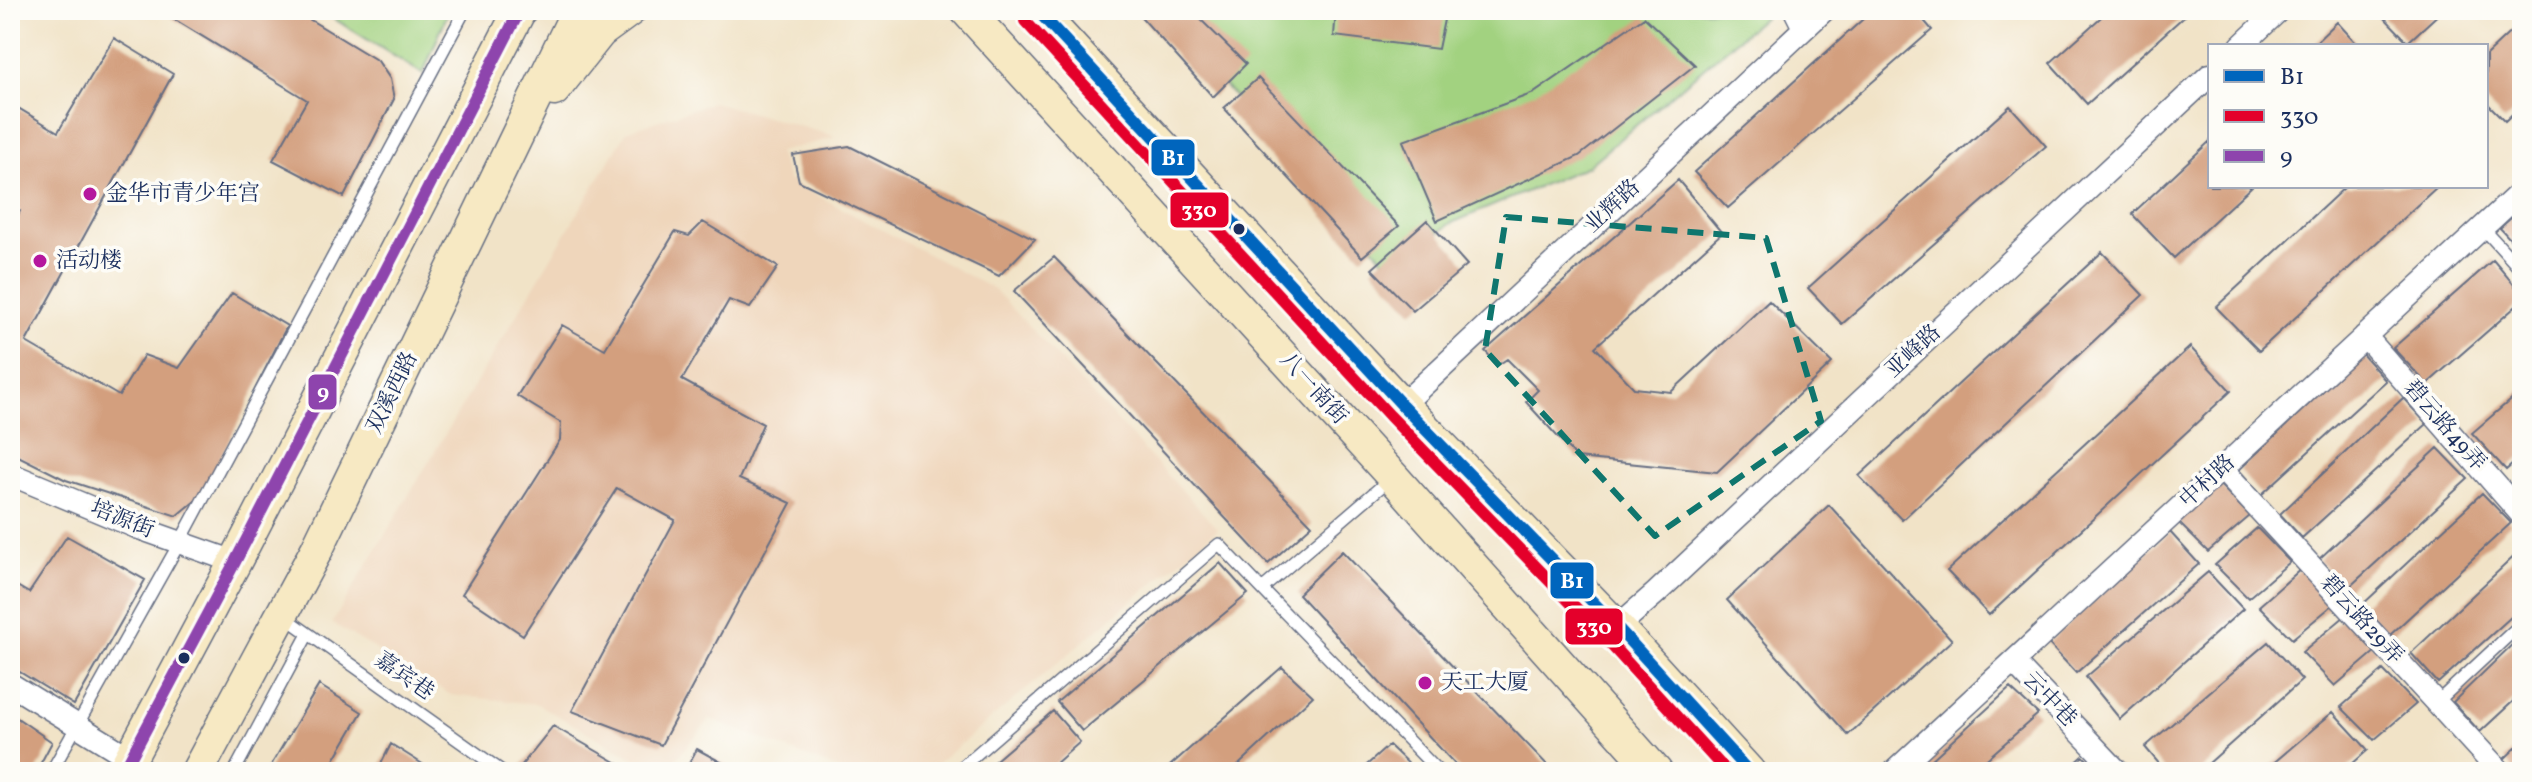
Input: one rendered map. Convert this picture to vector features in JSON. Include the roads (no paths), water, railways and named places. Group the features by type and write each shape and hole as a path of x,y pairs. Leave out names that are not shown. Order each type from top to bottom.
{"main road":[{"path":"126,765 235,562 520,10"},
{"name":"双溪西路","path":"197,772 317,549 574,18 581,10"},
{"path":"517,136 600,32 630,10"},
{"name":"八一南街","path":"948,10 977,21 1393,477 1656,772"},
{"path":"1037,10 1402,405 1617,627 1749,772"}],"street":[{"name":"业辉路","path":"1402,405 1800,19 1824,10"},
{"path":"2243,44 2279,10"},
{"name":"亚峰路","path":"1617,627 2208,77"},
{"name":"中村路","path":"1894,772 2522,191"},
{"name":"碧云路49弄","path":"2365,336 2522,515"},
{"name":"碧云路29弄","path":"2222,469 2500,772"},
{"name":"培源街","path":"10,474 235,562"},
{"name":"云中巷","path":"2013,662 2118,772"},
{"path":"10,684 76,725 126,765"}],"lane":[{"path":"51,772 180,542 465,10"},
{"path":"2483,228 2522,271"},
{"path":"1262,589 1393,477"},
{"path":"956,772 1219,544 1439,772"},
{"name":"嘉宾巷","path":"282,615 503,772"},
{"path":"2436,703 2522,623"},
{"path":"234,772 308,634"}],"place":[{"name":"金华市青少年宫","path":"90,194"},
{"name":"活动楼","path":"40,261"},
{"name":"天工大厦","path":"1425,683"}]}
